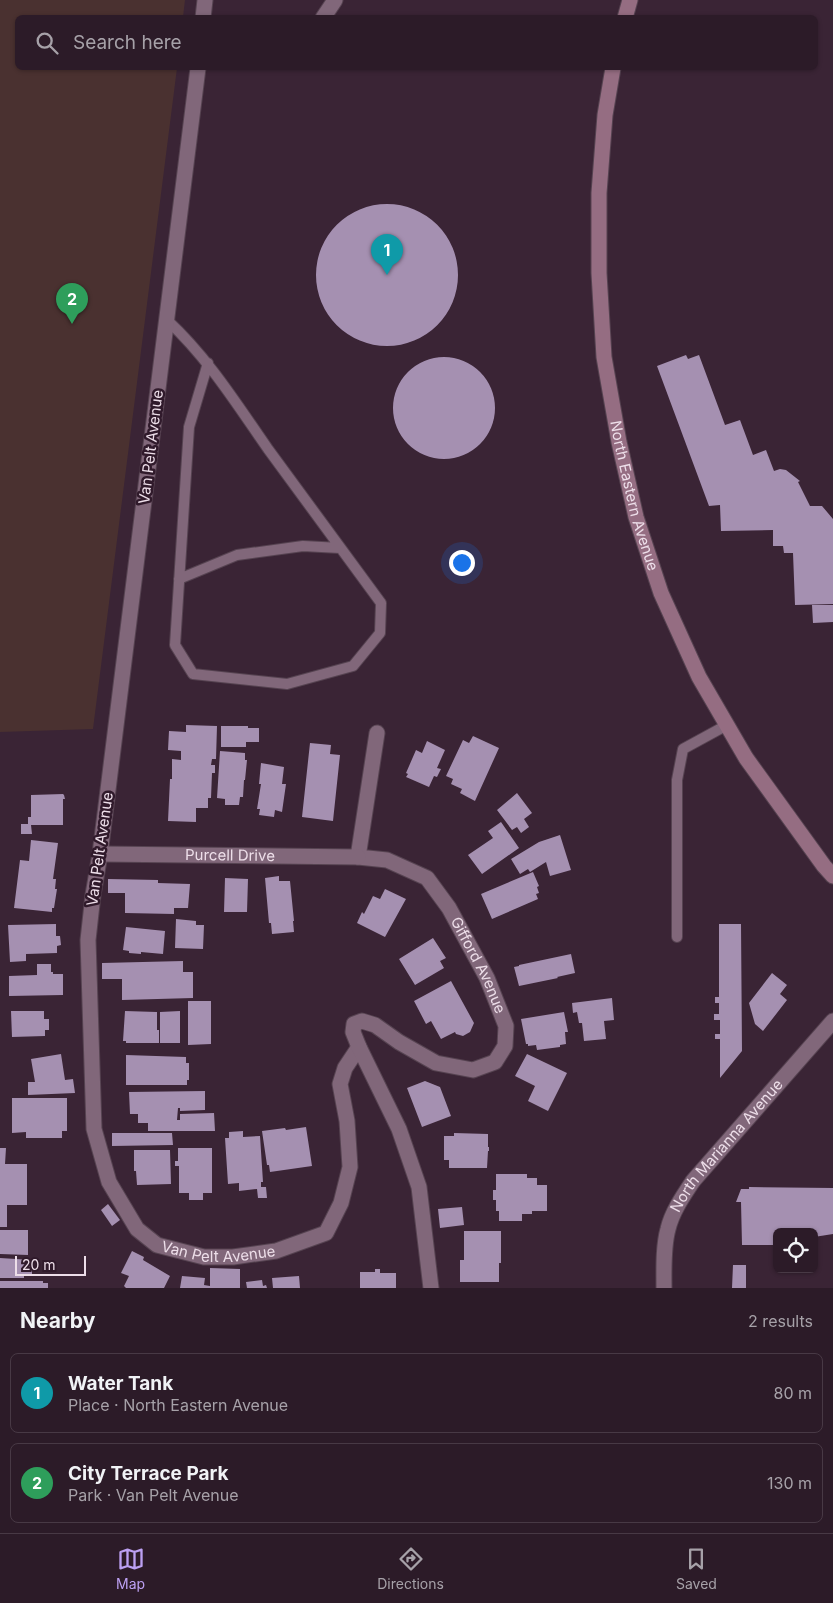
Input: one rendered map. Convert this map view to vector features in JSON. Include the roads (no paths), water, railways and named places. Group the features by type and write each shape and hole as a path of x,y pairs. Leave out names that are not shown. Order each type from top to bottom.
{"main road":[{"path":"626,15 630,0"},
{"name":"North Eastern Avenue","path":"614,70 604,115 599,193 599,273 604,357 619,442 636,517 661,594 699,677 746,758 833,876"}],"street":[{"path":"204,15 205,0"},
{"path":"326,15 335,0"},
{"name":"Van Pelt Avenue","path":"198,70 100,854 92,895 88,940 94,1129 109,1182 137,1229 157,1245 204,1257 233,1257 276,1251 326,1233 341,1203 350,1167 347,1122 340,1084 345,1068 359,1047"},
{"path":"358,858 377,733"},
{"name":"Purcell Drive","path":"100,854 358,858"},
{"name":"Gifford Avenue","path":"358,858 387,860 427,878 449,908 482,969 506,1026 505,1046 495,1062 473,1070 436,1063 375,1025 362,1021 354,1024 354,1032 359,1047 399,1128 419,1187 431,1288"},
{"name":"North Marianna Avenue","path":"664,1288 668,1229 677,1205 693,1181 833,1021"}],"lane":[{"path":"167,320 208,363 268,450 380,602 380,633 354,666 288,684 193,674 175,645 189,427 208,363"},
{"path":"179,579 236,555 303,546 340,548"},
{"path":"677,937 677,780 683,749 727,724"}],"place":[{"name":"Water Tank","path":"387,275"},
{"name":"City Terrace Park","path":"72,324"}]}
